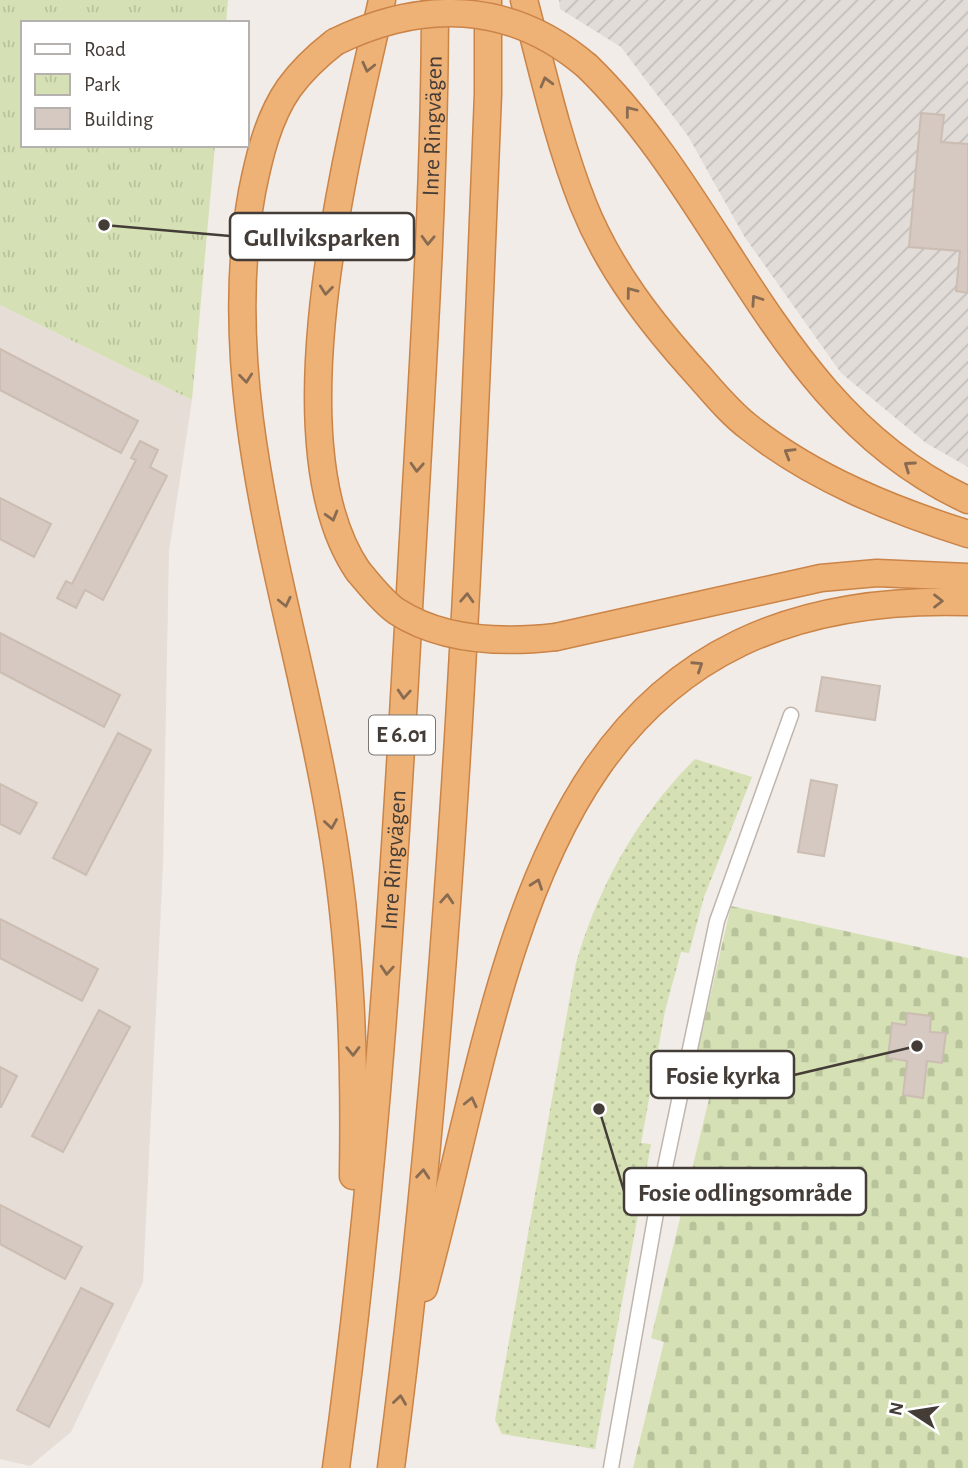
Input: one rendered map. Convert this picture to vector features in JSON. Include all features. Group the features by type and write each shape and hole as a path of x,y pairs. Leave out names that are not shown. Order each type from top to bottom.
{"highway":[{"path":"382,0 346,163 321,338 319,393 323,474 343,549 358,571 395,610 436,628 494,639 525,641 556,637 821,578 877,573 968,578"},
{"name":"Inre Ringvägen","path":"335,1468 351,1360 384,1011 425,316 435,87 435,0"},
{"name":"E 6.01","path":"391,1468 405,1357 440,1000 463,688 488,94 488,0"},
{"path":"524,0 559,131 583,204 618,275 669,343 749,427 781,449 847,488 925,520 968,534"},
{"path":"351,1360 352,1000 331,821 253,444 244,360 243,310 248,212 268,132 288,90 315,57 354,28 391,11 428,3 463,5 510,16 542,31 587,66 629,108 783,340 826,394 884,449 936,484 968,500"},
{"path":"405,1357 449,1196 484,1048 515,944 544,864 574,800 606,752 652,701 684,676 751,637 789,622 845,609 892,602 968,602"}],"street":[{"path":"611,1468 659,1196 717,921 791,715"}],"shaded area":[{"path":"559,0 968,0 968,467 926,443 841,373 744,236 688,136 621,47 560,9"},
{"path":"0,305 192,400 169,551 163,864 143,1282 71,1432 30,1466 0,1459"}],"green space":[{"path":"0,0 228,0 226,21 21,21 21,147 215,147 192,400 0,305"},
{"path":"695,759 752,777 704,897 689,953 681,952 665,1011 641,1143 651,1144 595,1449 502,1434 495,1420 576,963 596,906 622,854 655,804"},
{"path":"731,906 968,958 968,1468 633,1468 664,1342 651,1338 719,1058 697,1053"}],"building":[{"path":"921,113 944,115 941,142 968,144 968,293 956,291 960,251 909,247"},
{"path":"0,349 138,421 121,453 0,390"},
{"path":"140,441 158,450 150,467 167,476 103,600 85,590 76,608 57,598 66,581 72,584 136,460 131,458"},
{"path":"0,498 51,524 34,557 0,539"},
{"path":"0,633 120,695 104,727 0,672"},
{"path":"822,677 880,686 875,720 816,711"},
{"path":"118,733 151,750 86,875 53,858"},
{"path":"811,780 837,785 824,856 798,852"},
{"path":"0,784 37,803 20,834 0,824"},
{"path":"0,919 98,969 82,1001 0,958"},
{"path":"99,1010 130,1027 63,1152 32,1136"},
{"path":"907,1013 931,1016 930,1032 946,1033 942,1063 927,1061 923,1098 903,1095 907,1061 888,1058 892,1023 906,1025"},
{"path":"0,1067 17,1076 1,1107 0,1107"},
{"path":"0,1205 82,1247 65,1279 0,1244"},
{"path":"81,1288 113,1304 49,1427 17,1410"}],"place":[{"name":"Gullviksparken","path":"104,225"},
{"name":"Fosie kyrka","path":"917,1046"},
{"name":"Fosie odlingsområde","path":"599,1109"}]}
